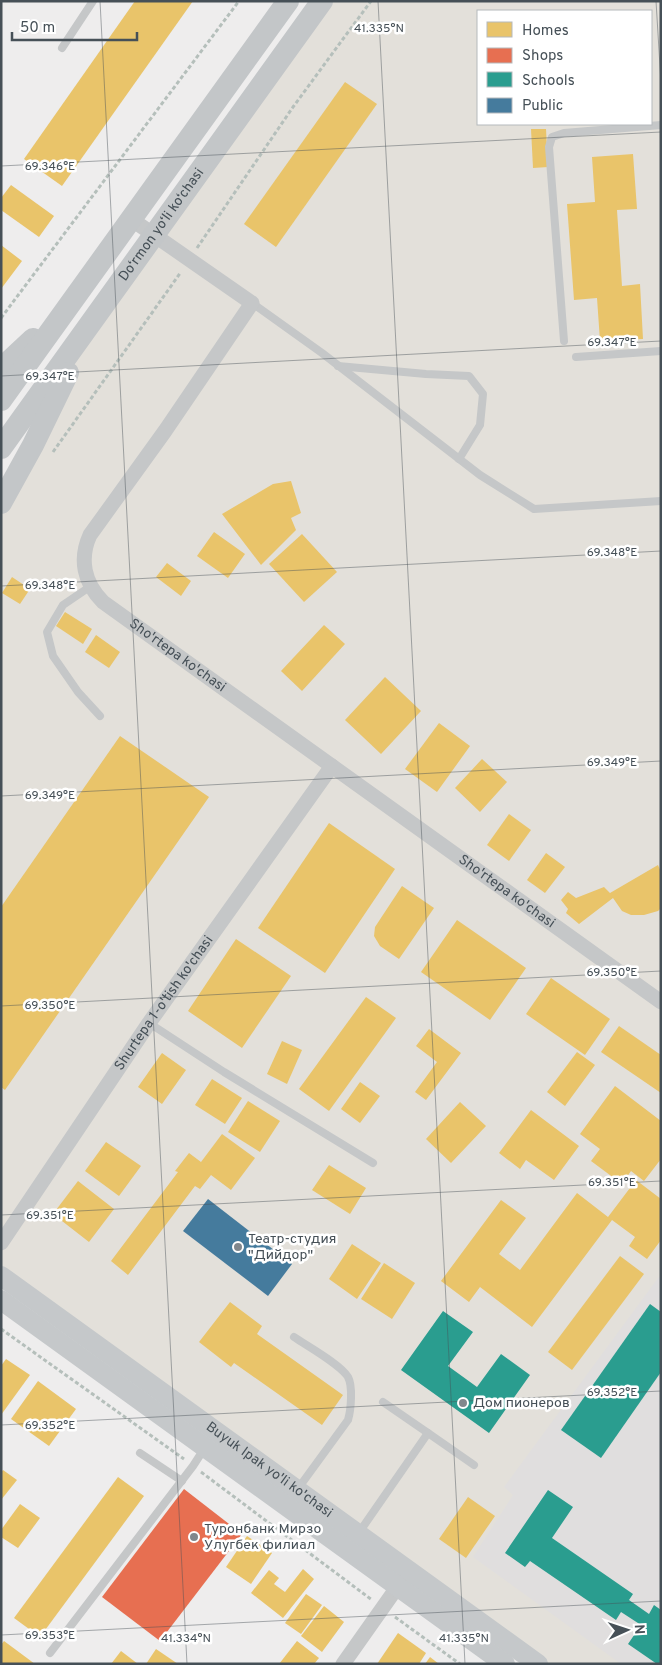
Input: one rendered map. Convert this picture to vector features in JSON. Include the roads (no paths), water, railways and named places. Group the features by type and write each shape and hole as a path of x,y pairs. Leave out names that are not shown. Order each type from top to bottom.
{"main road":[{"name":"Do‘rmon yo‘li ko‘chasi","path":"1,400 288,1"},
{"name":"Do‘rmon yo‘li ko‘chasi","path":"1,448 322,1"},
{"path":"1,369 72,302"},
{"path":"1,503 33,445 95,318"},
{"name":"Buyuk Ipak yo'li ko'chasi","path":"1,1276 358,1534 404,1579 505,1664"},
{"name":"Buyuk Ipak yo'li ko'chasi","path":"1,1300 205,1447 404,1579 538,1664"}],"street":[{"path":"131,220 252,303"},
{"name":"Sho'rtepa ko'chasi","path":"252,303 166,431 90,535 84,552 84,560 86,577 91,586 103,602 661,1002"},
{"name":"Shurtepa 1-o'tish ko'chasi","path":"1,1243 149,1023 332,766"},
{"path":"343,1664 404,1579"}],"lane":[{"path":"62,48 93,1"},
{"path":"564,341 549,147 552,137 564,133 661,125"},
{"path":"252,303 322,353 501,490 534,509 661,501"},
{"path":"576,357 661,351"},
{"path":"338,366 469,376 484,394 480,425 459,459"},
{"path":"91,586 64,605 46,632 53,656 78,692 100,716"},
{"path":"149,1023 224,1072 373,1163"},
{"path":"294,1337 343,1371 349,1379 351,1411 348,1420 297,1490"},
{"path":"383,1402 474,1465"},
{"path":"358,1534 428,1433"},
{"path":"50,1653 182,1481 205,1447"},
{"path":"140,1453 182,1481"}],"place":[{"name":"Театр-студия \"Дийдор\"","path":"238,1247"},
{"name":"Дом пионеров","path":"463,1403"},
{"name":"Туронбанк Мирзо Улугбек филиал","path":"194,1537"}]}
